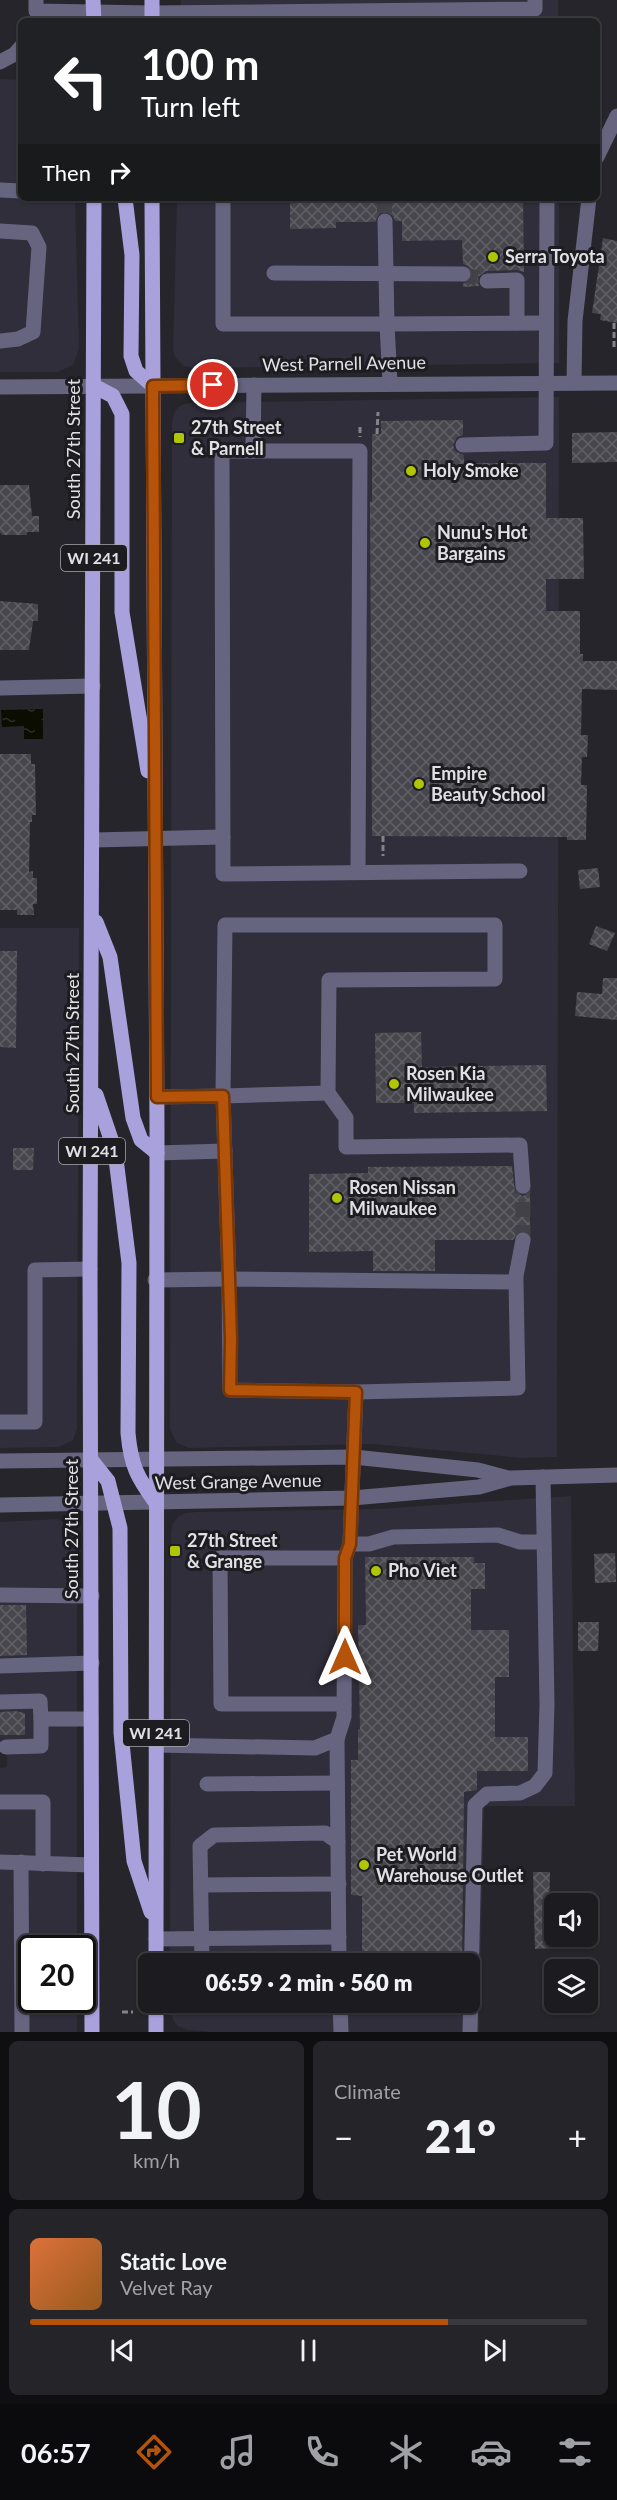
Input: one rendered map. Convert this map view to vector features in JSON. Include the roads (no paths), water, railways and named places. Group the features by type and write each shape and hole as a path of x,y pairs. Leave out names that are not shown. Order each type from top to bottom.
{"main road":[{"name":"South 27th Street","path":"92,2032 90,1269 93,1084 94,201"},
{"path":"125,201 132,255 131,356 136,371 153,386"},
{"name":"WI 241","path":"152,201 157,1097 156,1953"},
{"path":"94,386 113,396 122,414 122,612 140,729 155,803"},
{"path":"93,913 110,957 134,1118 141,1140 157,1153"},
{"path":"93,1084 115,1151 129,1263 128,1433 130,1461 140,1482 156,1503"},
{"path":"92,1461 108,1481 116,1504 120,1528 121,1733 134,1861 156,1932"},
{"path":"156,2013 156,2032"}],"street":[{"path":"35,11 535,10"},
{"path":"0,62 18,50"},
{"path":"600,151 617,116"},
{"path":"0,190 18,191"},
{"path":"223,201 223,324 546,323"},
{"path":"464,444 546,443 547,201"},
{"path":"574,383 575,321 589,201"},
{"path":"385,221 390,383"},
{"path":"0,231 32,233 39,247 33,332 18,339 0,341"},
{"path":"274,273 463,274"},
{"path":"487,281 517,280 517,323"},
{"name":"West Parnell Avenue","path":"0,387 617,383"},
{"path":"254,385 254,451"},
{"path":"358,872 360,451 222,451 223,874 520,871"},
{"path":"0,688 93,686"},
{"path":"93,840 223,837"},
{"path":"523,1185 520,1145 346,1147 346,1118 328,1093 329,980 495,979 495,925 225,925 223,1096 230,1390 356,1392 518,1388 516,1282 523,1240"},
{"path":"157,1097 328,1093"},
{"path":"157,1153 225,1151"},
{"path":"0,1422 35,1422 35,1270 90,1269"},
{"path":"155,1280 516,1282"},
{"path":"339,1953 337,1739 344,1717 347,1551 352,1498 356,1392"},
{"name":"West Grange Avenue","path":"0,1461 354,1457 478,1470 511,1478"},
{"name":"West Grange Avenue","path":"0,1505 352,1498 479,1487 511,1478 617,1475"},
{"path":"470,2032 475,1805 487,1794 520,1793 535,1786 545,1773 547,1704 543,1477"},
{"path":"344,1704 221,1704 220,1558 347,1551 393,1537 498,1535 519,1542 543,1542"},
{"path":"0,1595 92,1596"},
{"path":"0,1666 92,1663"},
{"path":"0,1702 40,1701 41,1746 6,1747"},
{"path":"41,1719 92,1719"},
{"path":"156,1745 315,1748 337,1739"},
{"path":"207,1784 337,1784"},
{"path":"0,1802 43,1803 43,1864"},
{"path":"202,1953 200,1846 214,1835 325,1833 338,1842"},
{"path":"0,1862 91,1865"},
{"path":"21,1863 22,2032"},
{"path":"201,1885 339,1884"},
{"path":"156,1932 202,1938 339,1937"},
{"path":"340,2013 341,2032"}],"water":[{"path":"43,709 43,739 24,739 24,726 2,727 1,710"}],"tunnel":[{"path":"384,201 385,221"},
{"path":"463,274 487,281"},
{"path":"523,1186 523,1240"}],"place":[{"name":"Serra Toyota","path":"493,257"},
{"name":"27th Street & Parnell","path":"179,438"},
{"name":"Holy Smoke","path":"411,471"},
{"name":"Nunu's Hot Bargains","path":"425,543"},
{"name":"Empire Beauty School","path":"419,784"},
{"name":"Rosen Kia Milwaukee","path":"394,1084"},
{"name":"Rosen Nissan Milwaukee","path":"337,1198"},
{"name":"27th Street & Grange","path":"175,1551"},
{"name":"Pho Viet","path":"376,1571"},
{"name":"Pet World Warehouse Outlet","path":"364,1865"}]}
